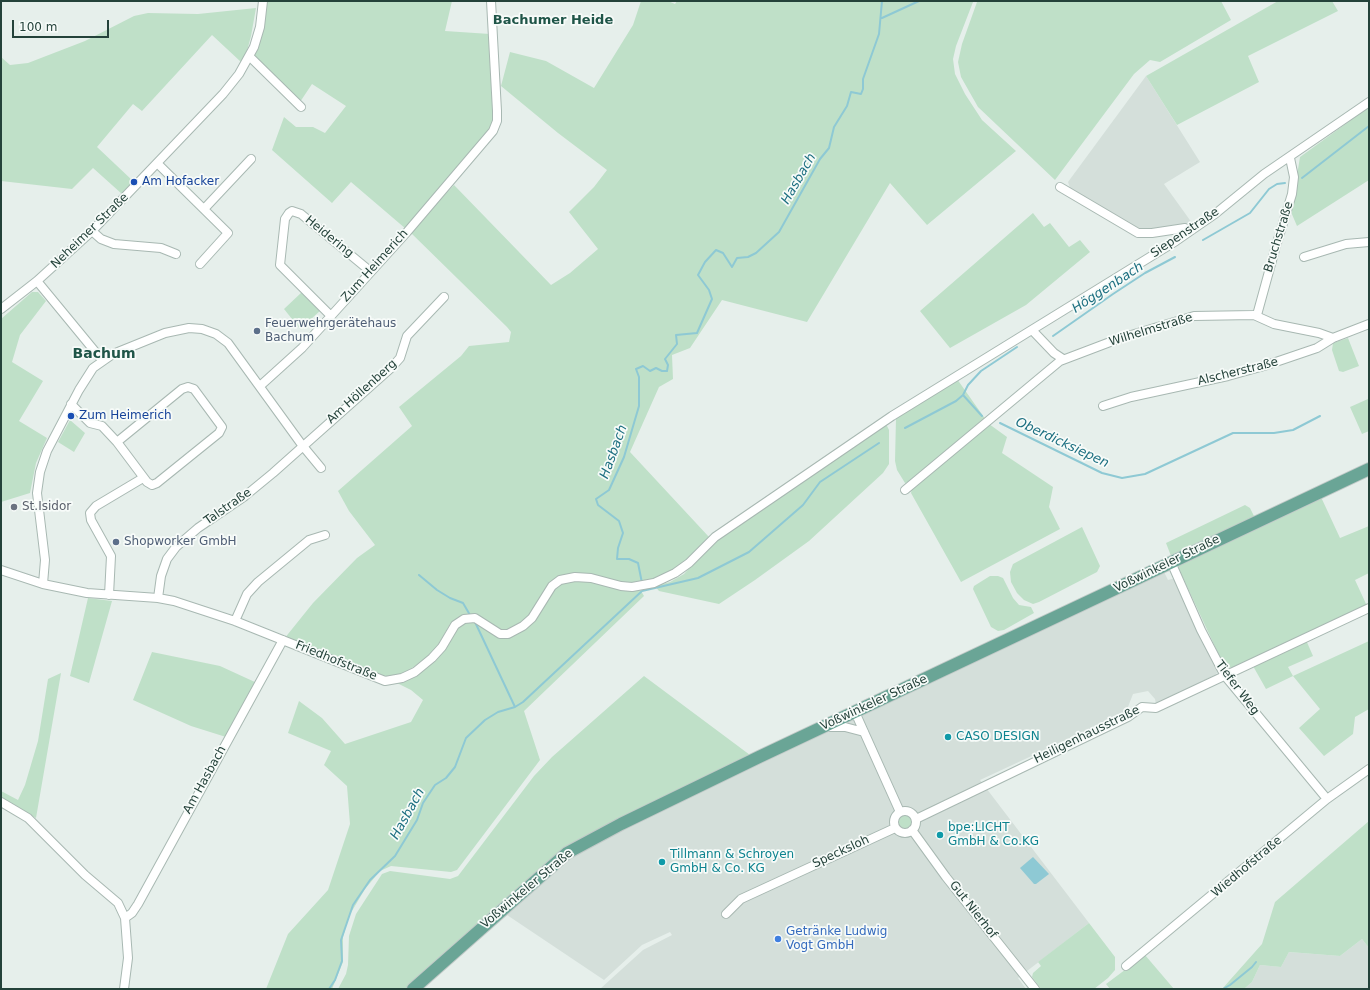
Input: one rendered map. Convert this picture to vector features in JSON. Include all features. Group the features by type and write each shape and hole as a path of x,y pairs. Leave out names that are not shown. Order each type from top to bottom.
{"main road":[{"name":"Voßwinkeler Straße","path":"414,989 567,853 621,824 1369,469"}],"street":[{"name":"Neheimer Straße","path":"1,309 37,281 92,231 158,164 223,94 249,56 257,39 263,1"},
{"name":"Zum Heimerich","path":"260,386 302,348 330,315 407,232 493,131 497,121 497,111 491,1"},
{"path":"249,56 301,107"},
{"name":"Siepenstraße","path":"580,577 621,586 637,586 667,577 682,569 715,537 892,416 1192,230 1215,214 1264,174 1290,158 1369,102"},
{"name":"Bruchstraße","path":"1258,315 1276,246 1292,194 1294,177 1290,158"},
{"path":"204,209 251,159"},
{"path":"158,164 228,233 200,264"},
{"path":"1060,187 1138,233 1152,233 1185,228 1192,230"},
{"name":"Heidering","path":"330,315 280,266 285,219 289,213 292,211 301,214 370,271"},
{"path":"92,231 101,239 114,244 161,248 176,254"},
{"path":"1304,257 1346,244 1369,242"},
{"path":"37,281 102,360"},
{"name":"Am Höllenberg","path":"302,445 400,358 407,336 444,297"},
{"name":"Wilhelmstraße","path":"905,490 1063,359 1140,331 1187,317 1258,315 1274,324 1333,338"},
{"name":"Alscherstraße","path":"1103,406 1131,397 1254,369 1316,348 1333,338 1369,324"},
{"path":"43,584 45,560 37,493 40,472 47,451 85,379 102,360 125,348 165,333 182,329 202,329 216,334 228,343 302,445 321,468"},
{"path":"1032,330 1054,353 1063,359"},
{"path":"71,404 90,423 102,426 117,442 149,484 157,483 220,433 221,424 194,389 188,387 182,389 117,442"},
{"name":"Talstraße","path":"158,598 161,576 167,559 176,547 198,528 245,496 302,445"},
{"path":"108,595 111,556 90,520 90,513 96,506 143,478"},
{"path":"235,621 247,594 258,582 308,540 325,535"},
{"name":"Tiefer Weg","path":"1171,562 1201,630 1225,676 1327,799"},
{"name":"Friedhofstraße","path":"1,570 65,590 108,595 158,598 197,607 385,681 395,681 411,674 426,664 442,647 460,620 475,618 500,634 512,633 524,626 532,618 554,584 564,579 580,577"},
{"name":"Heiligenhausstraße","path":"916,819 1128,717 1142,707 1156,708 1369,608"},
{"name":"Am Hasbach","path":"125,918 132,914 138,904 283,640"},
{"path":"855,712 900,812"},
{"path":"822,728 839,726 864,732"},
{"name":"Wiedhofstraße","path":"1126,966 1327,799 1369,769"},
{"path":"1,802 28,818 40,828 84,875 118,903 125,918 128,958 124,989"},
{"path":"900,812 910,812 916,819 916,825 912,830 903,833 895,828 894,819 900,812"},
{"name":"Specksloh","path":"726,914 741,899 895,828"},
{"name":"Gut Nierhof","path":"912,830 946,877 1035,989"}],"shaded area":[{"path":"1146,76 1200,162 1164,184 1192,223 1142,230 1071,191 1068,182"},
{"path":"1164,572 1168,580 1175,578 1218,672 1215,675 1156,704 1155,699 1148,691 1133,694 1126,712 980,780 1089,923 1018,978 1026,989 600,989 643,950 672,935 670,932 642,945 604,980 507,915 569,857 660,811"},
{"path":"1362,939 1369,948 1369,989 1244,989 1252,982 1260,965 1281,967 1289,952 1340,956"}],"green space":[{"path":"266,1 452,1 445,31 490,34 493,122 486,138 406,229 351,182 332,203 272,150 284,117 296,127 313,127 325,133 346,106 312,84 300,102 254,57 263,29"},
{"path":"641,1 668,1 675,4 677,1 1221,1 1231,20 1160,62 1150,60 1134,74 1055,180 978,107 961,77 958,62 962,44 977,2 973,2 956,46 953,59 955,74 965,94 982,120 1016,151 927,225 890,183 807,322 722,300 690,348 672,355 673,379 659,387 630,452 709,537 679,568 667,575 637,584 644,596 524,711 540,760 457,870 451,872 391,866 380,871 365,889 349,916 343,937 343,962 332,989 266,989 288,934 328,890 350,824 347,786 324,765 331,751 288,733 299,701 322,718 345,744 411,722 423,700 411,690 397,683 411,678 430,665 447,645 456,628 450,624 434,652 422,661 402,675 386,678 284,639 313,603 357,558 375,545 349,511 338,491 412,426 399,407 461,356 469,346 509,342 511,332 507,327 410,232 454,185 551,285 570,273 598,249 569,212 594,187 607,170 558,133 501,86 510,52 546,61 594,88 633,25"},
{"path":"1278,1 1332,1 1338,11 1248,56 1259,82 1177,125 1146,76"},
{"path":"256,8 247,51 241,62 212,35 142,111 133,104 97,147 133,181 122,194 93,168 72,189 1,181 1,57 10,65 28,63 85,41 134,16 148,13 198,14"},
{"path":"1369,107 1369,180 1297,226 1291,212 1300,157"},
{"path":"1033,213 1044,227 1050,223 1069,247 1080,240 1090,252 1026,305 950,348 920,311"},
{"path":"32,292 38,292 46,301 20,335 12,362 43,381 19,421 47,438 36,463 30,493 1,502 1,319"},
{"path":"302,292 321,310 300,329 284,309"},
{"path":"1348,338 1359,366 1343,372 1339,371 1332,350 1333,343"},
{"path":"957,379 986,420 910,482 905,483 897,470 895,461 896,418"},
{"path":"1368,399 1369,431 1362,434 1350,407"},
{"path":"70,420 85,433 74,452 58,442"},
{"path":"989,424 1007,437 1002,453 1053,487 1049,507 1060,529 961,582 911,493 912,488"},
{"path":"882,426 887,426 889,430 889,464 883,473 809,541 755,580 719,604 659,591 655,586 670,582 684,574 713,542"},
{"path":"1321,497 1340,538 1369,526 1369,573 1355,580 1367,606 1233,667 1227,668 1224,666 1177,565"},
{"path":"1245,505 1250,508 1255,518 1171,556 1166,543"},
{"path":"1082,527 1100,566 1097,572 1039,602 1033,604 1024,600 1017,593 1011,582 1010,572 1013,564"},
{"path":"990,576 998,576 1003,578 1013,598 1019,605 1031,607 1034,613 1004,630 998,631 991,627 973,589 974,586"},
{"path":"88,598 112,601 89,683 70,676"},
{"path":"1306,640 1313,656 1288,667 1293,676 1266,689 1253,666"},
{"path":"1369,641 1369,709 1355,717 1353,734 1324,756 1299,728 1320,709 1293,676"},
{"path":"152,652 220,666 257,683 226,737 191,726 133,700"},
{"path":"61,673 36,818 1,798 1,791 18,800 25,785 38,741 48,679"},
{"path":"644,676 750,755 563,849 408,989 338,989 346,974 348,965 349,936 356,914 382,874 390,871 450,879 458,876 534,776 552,757"},
{"path":"902,815 908,815 912,819 912,825 908,829 902,829 898,825 898,819"},
{"path":"1369,821 1369,948 1362,939 1340,956 1289,952 1281,967 1260,965 1252,982 1244,989 1222,989 1262,944 1275,902"},
{"path":"1089,923 1115,957 1115,970 1108,978 1094,989 1041,989 1032,977 1033,973 1041,966 1038,962"},
{"path":"1145,955 1174,989 1110,989 1106,984"}],"water":[{"path":"1033,857 1049,874 1036,884 1034,884 1020,868"}],"waterway":[{"name":"Hasbach","path":"642,583 638,563 629,559 617,559 618,548 623,533 619,521 598,505 596,499 609,490 624,457 639,406 639,377 636,369 643,366 650,371 656,368 662,371 667,371 668,365 665,359 677,344 676,335 697,333 712,299 709,290 698,275 705,262 716,250 723,253 732,267 737,258 748,257 756,253 779,232 820,159 829,148 834,127 847,106 851,92 861,94 863,89 863,79 879,34 882,1"},
{"path":"882,18 919,1"},
{"name":"Höggenbach","path":"1302,178 1369,126"},
{"path":"1203,240 1250,213 1269,189 1277,184 1285,183"},
{"name":"Höggenbach","path":"1053,336 1145,273 1175,257"},
{"name":"Höggenbach","path":"905,428 956,401 963,395 968,385 981,371 1017,347"},
{"name":"Oberdicksiepen","path":"963,395 982,416"},
{"name":"Oberdicksiepen","path":"1000,423 1102,473 1122,478 1145,474 1233,433 1274,433 1293,430 1320,416"},
{"name":"Hasbach","path":"329,989 335,980 342,961 341,940 353,905 370,880 395,856 417,820 423,803 435,785 446,778 455,767 466,738 485,720 498,712 515,707 523,702 642,591 698,578 749,552 803,505 820,482 879,443"},
{"path":"419,575 437,590 450,598 463,603 470,615"},
{"path":"475,622 515,707"},
{"path":"1223,989 1230,985 1256,962"}],"place":[{"name":"Am Hofacker","path":"134,182"},
{"name":"Feuerwehrgerätehaus Bachum","path":"257,331"},
{"name":"Zum Heimerich","path":"71,416"},
{"name":"St.Isidor","path":"14,507"},
{"name":"Shopworker GmbH","path":"116,542"},
{"name":"CASO DESIGN","path":"948,737"},
{"name":"bpe:LICHT GmbH & Co.KG","path":"940,835"},
{"name":"Tillmann & Schroyen GmbH & Co. KG","path":"662,862"},
{"name":"Getränke Ludwig Vogt GmbH","path":"778,939"}],"district":[{"name":"Bachumer Heide","path":"553,21"},
{"name":"Bachum","path":"104,354"}]}
